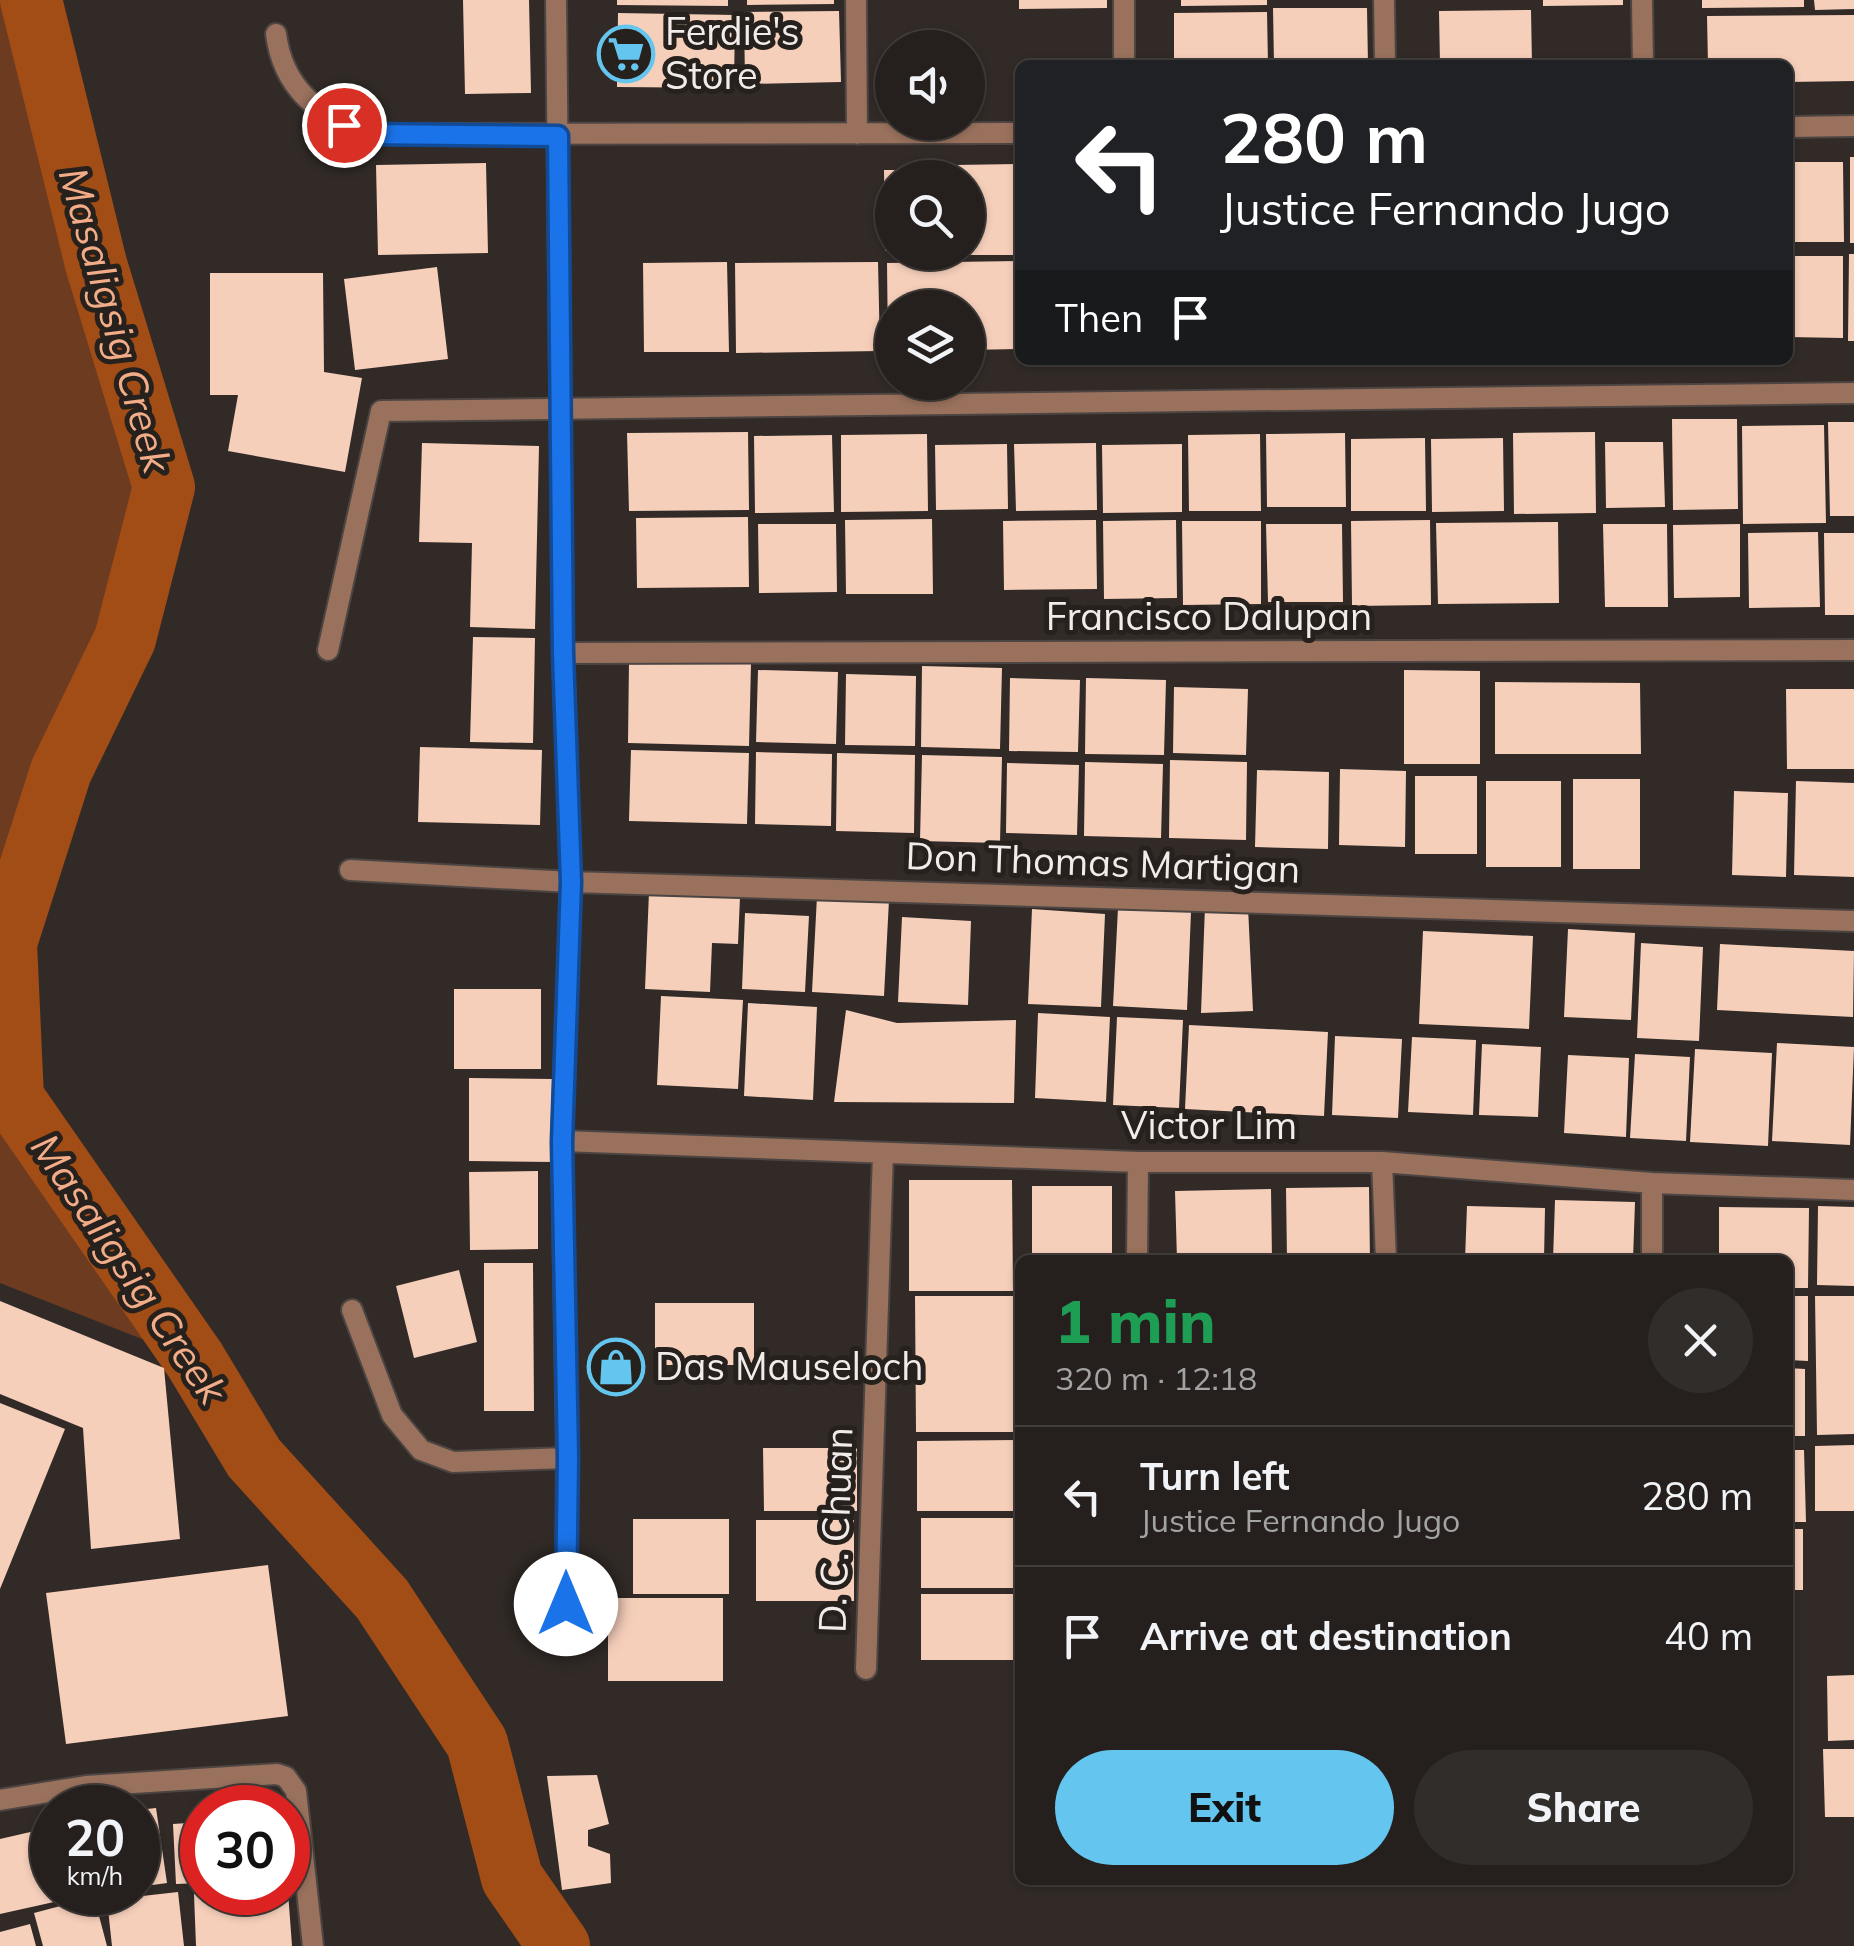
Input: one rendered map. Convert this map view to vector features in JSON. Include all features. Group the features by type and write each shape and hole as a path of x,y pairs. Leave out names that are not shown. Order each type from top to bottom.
{"street":[{"path":"556,0 563,653 571,882 562,1142 568,1458 566,1641"},
{"path":"856,0 857,134"},
{"path":"1124,0 1124,60"},
{"path":"1384,0 1385,60"},
{"path":"1642,0 1643,60"},
{"path":"276,34 279,53 292,83 329,116 366,134 1015,133"},
{"path":"1793,127 1854,126"},
{"path":"328,650 380,411 1854,394"},
{"name":"Francisco Dalupan","path":"563,653 1854,650"},
{"name":"Don Thomas Martigan","path":"350,870 571,882 1854,921"},
{"name":"Victor Lim","path":"562,1142 1138,1162 1382,1162 1652,1182 1854,1190"},
{"name":"D. C. Chuan","path":"866,1669 882,1152"},
{"path":"1137,1255 1138,1162"},
{"path":"1382,1162 1386,1255"},
{"path":"1652,1182 1652,1255"},
{"path":"352,1310 392,1415 421,1450 453,1462 568,1458"},
{"path":"0,1800 86,1786 286,1776 296,1790 313,1946"}],"shaded area":[{"path":"0,0 31,0 96,264 164,487 125,639 61,771 6,943 13,1098 195,1360 0,1283"}],"building":[{"path":"463,0 529,0 531,93 465,94"},
{"path":"617,0 728,0 728,6 617,5"},
{"path":"747,0 834,0 834,4 747,5"},
{"path":"1019,0 1107,0 1107,8 1019,9"},
{"path":"1181,0 1267,0 1267,5 1181,6"},
{"path":"1543,0 1623,0 1623,5 1543,6"},
{"path":"1702,0 1804,0 1804,7 1702,8"},
{"path":"1814,0 1854,0 1854,9 1815,10"},
{"path":"1273,8 1367,8 1368,60 1274,60"},
{"path":"1531,10 1532,60 1440,60 1439,11"},
{"path":"839,11 841,82 745,84 744,12"},
{"path":"1267,12 1268,60 1174,60 1174,13"},
{"path":"618,13 735,15 734,88 617,87"},
{"path":"1854,15 1854,81 1793,82 1793,60 1708,60 1707,16"},
{"path":"1850,157 1854,157 1854,243 1850,243"},
{"path":"1793,162 1843,162 1844,242 1793,242"},
{"path":"486,163 488,253 378,255 376,165"},
{"path":"1015,164 1015,255 985,255 985,165"},
{"path":"1849,254 1854,254 1854,341 1848,341"},
{"path":"1793,256 1843,256 1843,338 1793,337"},
{"path":"1015,261 1015,349 985,350 985,290 887,290 887,270 985,270 985,262"},
{"path":"727,262 729,352 644,352 643,263"},
{"path":"875,262 879,290 875,290 875,351 736,353 735,263"},
{"path":"437,267 448,359 355,370 344,279"},
{"path":"210,273 323,273 324,372 362,378 345,472 228,451 238,395 210,395"},
{"path":"1672,419 1737,419 1738,509 1673,510"},
{"path":"1828,422 1854,422 1854,516 1830,516"},
{"path":"1824,425 1826,523 1743,524 1742,426"},
{"path":"748,432 749,510 629,511 627,433"},
{"path":"1595,432 1596,513 1514,514 1513,433"},
{"path":"1345,433 1346,507 1267,507 1266,434"},
{"path":"927,434 928,511 841,512 841,435"},
{"path":"1260,434 1261,511 1189,511 1188,435"},
{"path":"832,435 834,512 755,513 754,436"},
{"path":"1425,438 1426,511 1351,511 1351,439"},
{"path":"1503,438 1504,511 1432,512 1431,439"},
{"path":"1605,442 1663,442 1665,507 1606,508"},
{"path":"422,443 539,446 535,629 470,627 472,543 419,542"},
{"path":"1096,443 1097,510 1016,511 1014,444"},
{"path":"1007,444 1008,509 936,510 935,445"},
{"path":"1182,444 1182,512 1103,513 1102,445"},
{"path":"748,517 749,587 637,588 636,518"},
{"path":"932,519 933,594 846,594 845,520"},
{"path":"1096,520 1097,589 1004,590 1003,521"},
{"path":"1176,520 1177,598 1104,599 1103,521"},
{"path":"1430,520 1431,605 1352,606 1351,521"},
{"path":"1182,521 1261,521 1261,604 1183,605"},
{"path":"1558,522 1559,603 1438,604 1436,523"},
{"path":"758,524 836,524 837,592 759,593"},
{"path":"1266,524 1342,524 1343,602 1268,602"},
{"path":"1603,524 1667,524 1668,607 1605,607"},
{"path":"1740,524 1740,597 1674,598 1673,525"},
{"path":"1818,532 1820,607 1749,608 1748,533"},
{"path":"1824,533 1854,533 1854,615 1825,615"},
{"path":"473,637 535,638 533,743 470,742"},
{"path":"629,661 751,664 749,746 628,743"},
{"path":"922,666 1002,668 1000,749 921,747"},
{"path":"758,670 838,672 836,744 756,742"},
{"path":"1404,670 1480,671 1480,764 1404,764"},
{"path":"846,674 916,676 915,746 845,745"},
{"path":"1010,678 1080,680 1078,752 1009,751"},
{"path":"1086,678 1166,680 1164,755 1085,754"},
{"path":"1495,682 1640,683 1641,754 1495,754"},
{"path":"1174,687 1248,689 1246,755 1173,753"},
{"path":"1786,689 1854,689 1854,769 1787,769"},
{"path":"420,747 542,750 540,825 418,822"},
{"path":"631,750 749,753 747,824 629,821"},
{"path":"756,752 832,754 831,826 755,824"},
{"path":"837,753 915,755 914,833 836,831"},
{"path":"922,755 1002,757 1000,843 920,841"},
{"path":"1170,760 1247,762 1246,840 1169,838"},
{"path":"1085,762 1163,764 1161,838 1084,836"},
{"path":"1007,763 1079,765 1077,835 1006,833"},
{"path":"1340,769 1406,771 1405,847 1339,845"},
{"path":"1257,770 1329,772 1328,849 1255,847"},
{"path":"1415,776 1477,776 1477,854 1415,854"},
{"path":"1573,779 1640,779 1640,869 1573,869"},
{"path":"1486,781 1561,781 1561,867 1486,867"},
{"path":"1796,781 1854,783 1854,877 1794,875"},
{"path":"1734,791 1788,793 1786,877 1732,875"},
{"path":"649,892 740,897 738,944 712,943 710,992 645,989"},
{"path":"817,896 889,900 884,996 812,992"},
{"path":"1205,906 1248,907 1253,1011 1201,1013"},
{"path":"1118,908 1191,912 1187,1010 1113,1006"},
{"path":"1032,909 1105,914 1101,1007 1028,1004"},
{"path":"745,913 809,916 805,992 742,989"},
{"path":"902,917 971,921 968,1005 898,1002"},
{"path":"1568,929 1635,933 1631,1020 1564,1017"},
{"path":"1423,931 1533,936 1529,1029 1419,1024"},
{"path":"1641,943 1703,947 1699,1041 1637,1038"},
{"path":"1720,944 1854,951 1853,1017 1717,1010"},
{"path":"454,989 541,989 541,1069 454,1069"},
{"path":"661,996 743,1000 738,1089 657,1085"},
{"path":"748,1003 817,1007 813,1100 744,1096"},
{"path":"846,1010 897,1023 1016,1020 1014,1103 834,1102"},
{"path":"1038,1013 1110,1017 1106,1102 1035,1098"},
{"path":"1117,1017 1183,1020 1179,1108 1113,1105"},
{"path":"1189,1025 1328,1032 1324,1116 1185,1109"},
{"path":"1335,1036 1402,1039 1398,1118 1332,1115"},
{"path":"1412,1037 1476,1040 1473,1115 1408,1112"},
{"path":"1777,1043 1854,1047 1850,1145 1772,1141"},
{"path":"1482,1044 1541,1047 1538,1117 1479,1115"},
{"path":"1695,1049 1772,1053 1768,1146 1690,1142"},
{"path":"1635,1054 1690,1057 1686,1141 1630,1138"},
{"path":"1568,1055 1629,1058 1626,1137 1564,1133"},
{"path":"469,1078 553,1079 553,1162 469,1161"},
{"path":"538,1171 538,1249 470,1250 469,1172"},
{"path":"909,1180 1012,1180 1013,1291 909,1291"},
{"path":"1032,1186 1112,1186 1112,1255 1032,1255"},
{"path":"1369,1187 1370,1255 1287,1255 1286,1188"},
{"path":"1271,1189 1272,1255 1177,1255 1175,1191"},
{"path":"1555,1200 1635,1202 1633,1255 1553,1255"},
{"path":"1467,1206 1545,1208 1544,1255 1465,1255"},
{"path":"1818,1206 1854,1207 1854,1286 1817,1285"},
{"path":"1719,1207 1809,1208 1808,1288 1793,1288 1793,1255 1719,1255"},
{"path":"484,1263 533,1263 534,1411 484,1411"},
{"path":"459,1270 477,1342 414,1358 396,1286"},
{"path":"915,1296 1015,1296 1015,1432 916,1432"},
{"path":"1793,1296 1808,1296 1808,1361 1793,1360"},
{"path":"1815,1296 1854,1296 1854,1434 1817,1435"},
{"path":"0,1301 164,1368 180,1539 91,1549 83,1428 0,1394"},
{"path":"655,1303 754,1303 754,1365 655,1365"},
{"path":"1793,1368 1805,1369 1805,1436 1793,1436"},
{"path":"0,1403 65,1429 0,1589"},
{"path":"1015,1440 1015,1511 917,1511 917,1441"},
{"path":"1854,1445 1854,1511 1815,1511 1815,1446"},
{"path":"763,1448 857,1448 857,1511 764,1511"},
{"path":"1793,1450 1804,1450 1806,1522 1793,1522"},
{"path":"921,1518 1015,1518 1015,1588 921,1588"},
{"path":"633,1519 729,1519 729,1594 633,1594"},
{"path":"756,1520 854,1520 854,1601 756,1601"},
{"path":"1793,1529 1803,1529 1803,1590 1793,1590"},
{"path":"268,1565 288,1716 66,1744 46,1593"},
{"path":"921,1594 1015,1594 1015,1660 921,1660"},
{"path":"608,1598 723,1598 723,1681 608,1681"},
{"path":"1854,1675 1854,1740 1828,1741 1827,1676"},
{"path":"1823,1749 1854,1749 1854,1817 1825,1817"},
{"path":"597,1775 609,1824 588,1830 588,1846 610,1854 611,1883 562,1890 547,1776"},
{"path":"173,1824 180,1824 180,1884 176,1884"},
{"path":"30,1832 30,1907 0,1914 0,1839"},
{"path":"160,1835 167,1883 160,1884"},
{"path":"178,1892 184,1946 112,1946 109,1915 160,1915 160,1894"},
{"path":"35,1915 99,1915 107,1946 43,1946"},
{"path":"195,1915 290,1915 292,1946 196,1946"},
{"path":"30,1924 36,1946 0,1946 0,1932"}],"waterway":[{"name":"Masaligsig Creek","path":"31,0 96,264 164,487 125,639 61,771 6,943 13,1098 195,1360 254,1458 382,1599 477,1743 512,1878 559,1946"}],"place":[{"name":"Ferdie's Store","path":"626,54"},
{"name":"Das Mauseloch","path":"616,1367"}],"route":[{"path":"344,125 366,134 558,136 563,653 571,882 562,1142 568,1458 566,1604"}]}
